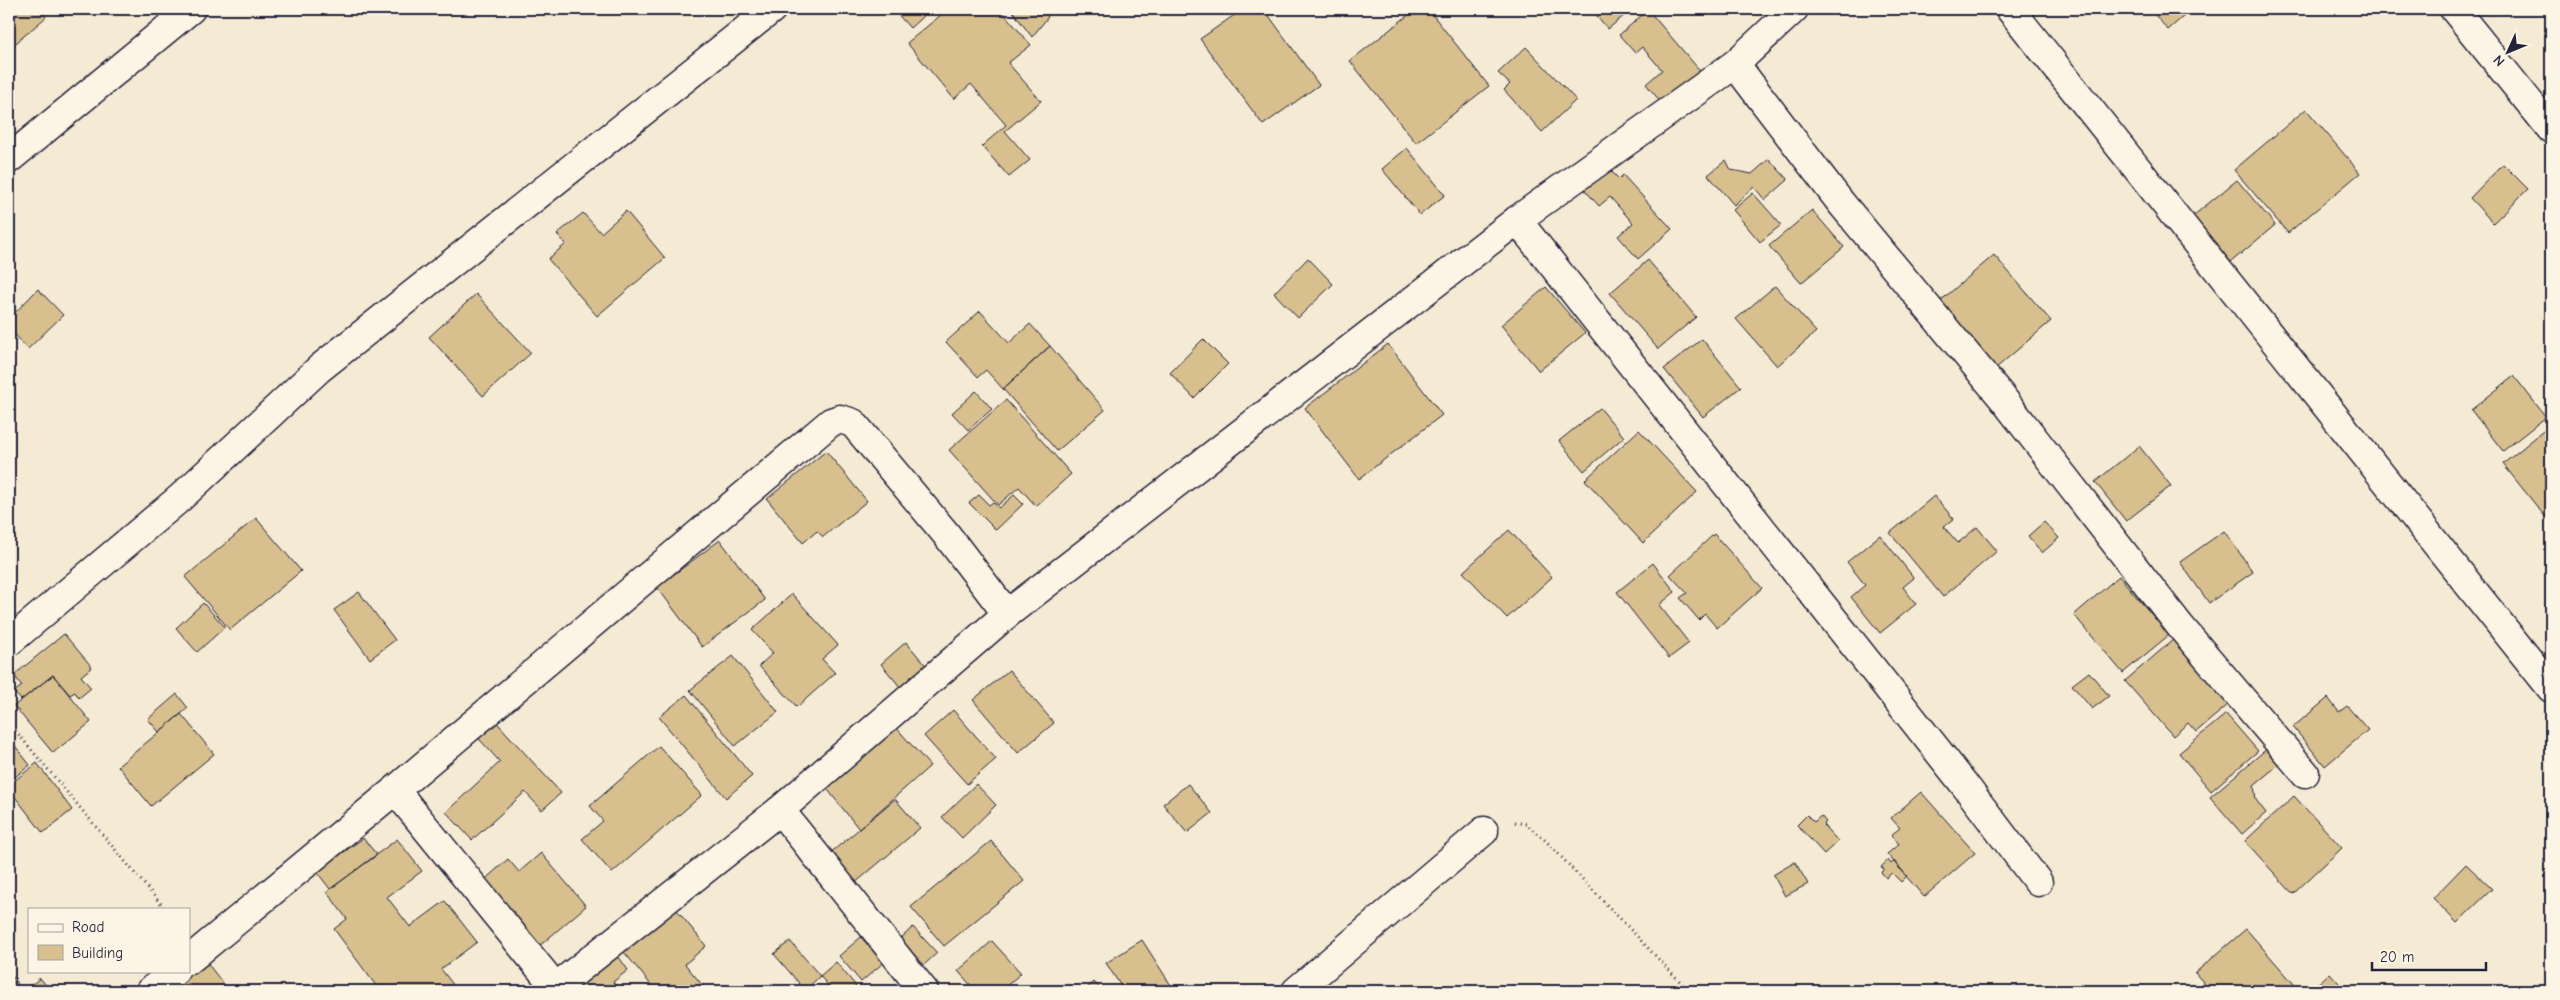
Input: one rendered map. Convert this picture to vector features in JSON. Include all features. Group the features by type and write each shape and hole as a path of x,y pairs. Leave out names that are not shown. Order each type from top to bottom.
{"street":[{"path":"9,159 191,9"},
{"path":"9,642 180,498 320,368 772,9"},
{"path":"395,790 553,989 780,810 1006,614 1517,220 1735,64 1794,9"},
{"path":"2010,9 2551,688"},
{"path":"2454,9 2551,129"},
{"path":"1735,64 1841,203 2001,396 2180,626 2305,773"},
{"path":"1517,220 1964,784 2038,882"},
{"path":"190,959 395,790 831,422 840,419 853,423 946,534 1006,614"},
{"path":"780,810 924,991"},
{"path":"1296,991 1484,831"},
{"path":"150,991 174,972"}],"path":[{"path":"9,723 164,908"},
{"path":"1484,831 1505,821 1526,824 1689,991"}],"building":[{"path":"9,9 39,9 46,17 9,49"},
{"path":"893,9 931,9 910,28"},
{"path":"948,9 1000,9 1031,45 1008,63 1041,101 1005,131 1030,160 1009,177 982,146 1006,125 971,84 954,99 907,43"},
{"path":"1011,9 1042,9 1048,17 1032,37"},
{"path":"1243,9 1264,9 1319,85 1263,125 1200,39"},
{"path":"1416,9 1428,9 1489,86 1416,143 1350,61"},
{"path":"1591,9 1632,9 1608,29"},
{"path":"2150,9 2192,9 2168,30"},
{"path":"1648,10 1702,73 1664,106 1646,84 1662,70 1642,47 1635,53 1619,35"},
{"path":"1526,47 1576,100 1542,132 1504,90 1510,84 1498,73"},
{"path":"2306,109 2360,173 2288,233 2234,170"},
{"path":"1407,148 1445,195 1420,215 1382,169"},
{"path":"1769,159 1788,180 1765,200 1754,187 1734,205 1708,175 1726,160 1731,170 1752,174"},
{"path":"2503,164 2528,189 2493,223 2470,198"},
{"path":"1608,168 1619,179 1623,175 1672,229 1638,259 1618,236 1633,223 1610,197 1599,206 1584,189"},
{"path":"2237,180 2275,225 2231,262 2193,216"},
{"path":"1753,193 1781,225 1760,242 1733,210"},
{"path":"1812,210 1844,247 1801,283 1769,246"},
{"path":"626,211 665,258 597,316 548,259 566,244 557,234 583,213 601,233"},
{"path":"1994,255 2051,321 1995,369 1938,303"},
{"path":"1308,258 1333,284 1298,318 1274,293"},
{"path":"1648,260 1696,317 1658,349 1610,293"},
{"path":"1775,286 1816,332 1777,366 1736,319"},
{"path":"1546,287 1585,333 1539,371 1501,325"},
{"path":"38,289 63,315 28,349 9,328 9,319"},
{"path":"476,294 531,353 483,396 429,337"},
{"path":"980,311 1009,343 1030,324 1050,346 1003,389 986,370 978,377 946,342"},
{"path":"1203,339 1228,364 1194,398 1170,373"},
{"path":"1702,339 1741,387 1703,417 1664,369"},
{"path":"1388,344 1442,415 1359,479 1305,408"},
{"path":"1050,346 1105,410 1057,451 1003,389"},
{"path":"2514,376 2546,417 2503,451 2471,410"},
{"path":"976,391 992,409 968,430 952,413"},
{"path":"1006,400 1071,474 1036,506 1019,487 998,505 949,450"},
{"path":"1600,408 1624,437 1584,471 1559,441"},
{"path":"2548,427 2551,431 2551,524 2503,464"},
{"path":"1639,430 1697,492 1643,543 1585,480"},
{"path":"2139,446 2171,486 2126,521 2095,482"},
{"path":"826,451 867,501 823,537 817,531 803,543 767,499"},
{"path":"979,495 989,505 993,502 999,508 1014,495 1023,504 996,530 969,503"},
{"path":"1934,496 1954,519 1944,527 1958,543 1977,527 1997,551 1943,597 1890,533"},
{"path":"256,518 301,571 230,630 185,577"},
{"path":"2044,522 2059,538 2042,553 2028,536"},
{"path":"1509,530 1552,577 1507,618 1463,572"},
{"path":"2224,531 2253,572 2209,603 2180,562"},
{"path":"1714,534 1762,588 1717,628 1705,614 1699,620 1680,598 1687,593 1670,575"},
{"path":"1880,535 1914,578 1903,587 1916,604 1880,633 1851,597 1865,585 1847,562"},
{"path":"720,540 765,600 702,647 657,587"},
{"path":"1653,563 1675,592 1659,605 1689,643 1669,658 1617,592"},
{"path":"2119,576 2169,635 2123,673 2074,615"},
{"path":"359,592 395,640 370,659 334,610"},
{"path":"792,594 838,645 822,659 835,673 797,707 759,666 773,653 752,630"},
{"path":"203,603 225,627 197,652 176,628"},
{"path":"64,634 92,667 81,676 91,688 79,698 75,692 70,695 53,675 21,700 14,692 22,686 14,675"},
{"path":"2174,639 2229,704 2196,732 2188,723 2173,736 2125,681"},
{"path":"906,642 933,674 907,695 881,664"},
{"path":"733,656 778,712 735,746 690,690"},
{"path":"1009,670 1054,723 1018,753 973,700"},
{"path":"2089,672 2109,696 2092,709 2072,685"},
{"path":"53,675 91,722 53,753 14,706"},
{"path":"177,694 188,708 159,732 148,719"},
{"path":"686,695 752,776 726,798 659,717"},
{"path":"2328,698 2339,712 2347,706 2368,730 2325,766 2293,727"},
{"path":"953,710 996,759 967,784 924,736"},
{"path":"181,714 214,754 151,806 118,766"},
{"path":"489,714 561,793 542,810 525,792 472,840 446,812 500,762 471,730"},
{"path":"2226,714 2258,751 2211,791 2179,753"},
{"path":"894,725 930,766 859,829 824,785"},
{"path":"9,738 30,765 9,782"},
{"path":"659,746 702,795 612,873 582,839 603,821 590,806"},
{"path":"2269,747 2282,762 2254,785 2256,800 2266,813 2242,834 2210,797"},
{"path":"37,763 72,810 43,833 9,789 9,785"},
{"path":"976,784 996,805 962,838 942,817"},
{"path":"1188,784 1212,813 1187,833 1163,804"},
{"path":"1921,792 1975,853 1924,897 1887,854 1899,844 1891,835 1900,828 1891,818"},
{"path":"2294,796 2342,848 2293,894 2245,841"},
{"path":"895,799 920,828 854,884 829,854"},
{"path":"1807,815 1814,822 1821,816 1826,822 1823,825 1838,841 1824,854 1797,825"},
{"path":"363,838 377,855 330,889 317,872"},
{"path":"397,839 422,871 387,897 410,927 445,901 477,942 441,969 458,991 380,991 334,929 347,919 327,892"},
{"path":"991,841 1024,881 944,946 911,907"},
{"path":"541,853 586,906 537,948 481,883 508,859 519,872"},
{"path":"1888,860 1891,864 1894,861 1907,876 1901,882 1892,873 1886,878 1881,872 1884,869 1881,867"},
{"path":"1795,862 1808,884 1785,896 1773,875"},
{"path":"2466,864 2492,889 2457,923 2433,898"},
{"path":"672,904 706,946 685,964 707,991 656,991 620,947"},
{"path":"913,927 937,953 924,965 900,939"},
{"path":"2246,929 2300,991 2211,991 2195,973"},
{"path":"861,937 883,963 861,982 839,956"},
{"path":"1142,940 1174,990 1124,991 1106,963"},
{"path":"790,941 820,976 805,990 774,954"},
{"path":"992,941 1021,973 1001,991 976,991 958,971"},
{"path":"616,953 628,970 613,982 620,991 567,991"},
{"path":"204,959 229,991 169,991 166,989 190,972"},
{"path":"836,962 856,986 850,991 833,991 820,976"},
{"path":"9,972 20,987 14,991 9,991"},
{"path":"2330,973 2346,991 2309,991"},
{"path":"40,978 51,991 24,991"},
{"path":"1094,982 1103,991 1084,991"}]}
